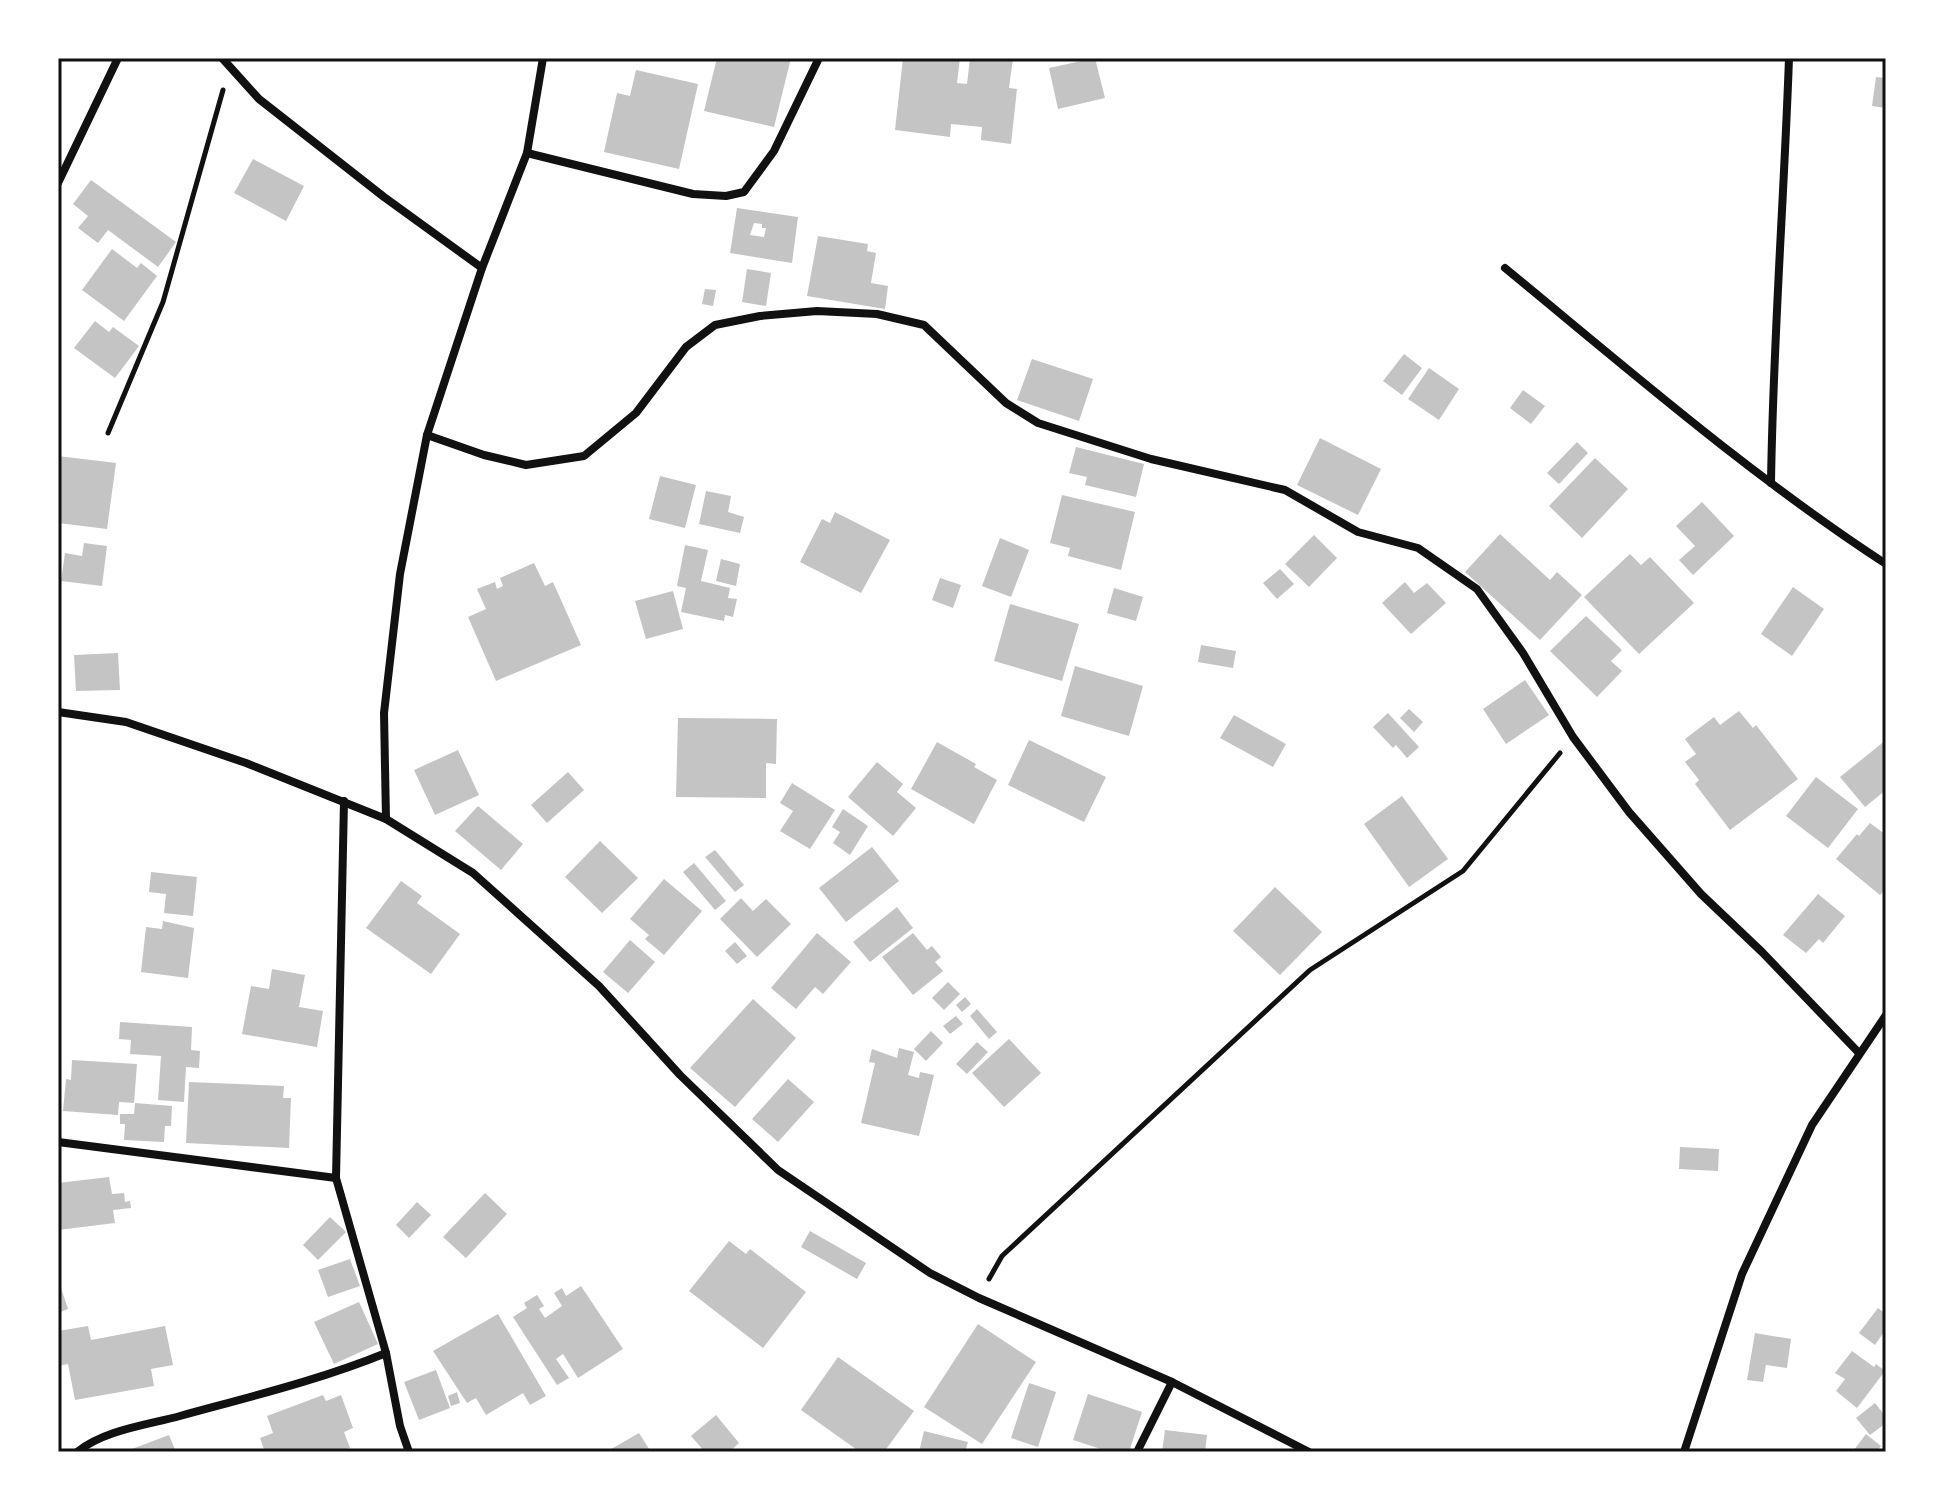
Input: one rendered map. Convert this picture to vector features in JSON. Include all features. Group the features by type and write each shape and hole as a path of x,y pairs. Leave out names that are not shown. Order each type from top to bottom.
{"street":[{"path":"58,183 118,58"},
{"path":"222,58 259,99 384,197 482,268"},
{"path":"386,819 384,713 400,574 427,435 482,268 527,153 543,58"},
{"path":"527,153 693,194 726,196 744,192 774,151 819,58"},
{"path":"1771,483 1773,372 1789,58"},
{"path":"1505,268 1813,516 1886,564"},
{"path":"427,435 484,455 526,465 584,456 636,413 686,347 715,325 760,316 817,311 877,314 924,325 1006,403 1038,423 1151,459 1285,490 1358,532 1418,548 1477,589 1523,653 1573,737 1629,812 1701,894 1859,1053"},
{"path":"58,712 126,722 386,819 473,873 496,893 599,986 680,1075 778,1170 930,1273 979,1298 1172,1382 1309,1452"},
{"path":"344,801 336,1178 386,1353 400,1426 409,1452"},
{"path":"1684,1452 1742,1274 1812,1125 1885,1019"},
{"path":"58,1142 336,1178"},
{"path":"77,1452 100,1438 238,1400 386,1353"},
{"path":"1137,1452 1172,1382"}],"path":[{"path":"108,433 163,302 229,66"},
{"path":"979,1298 1002,1256 1310,970 1463,871 1573,737"}],"building":[{"path":"717,58 791,58 774,127 704,111"},
{"path":"903,58 960,58 957,83 967,84 970,58 1013,58 1009,88 1017,89 1011,144 981,140 982,127 951,124 950,137 895,130"},
{"path":"1095,58 1105,98 1058,109 1049,68"},
{"path":"636,70 698,84 679,169 604,152 617,93 630,96"},
{"path":"1876,77 1886,78 1886,108 1872,106"},
{"path":"253,159 304,186 286,221 234,193"},
{"path":"91,180 176,242 158,267 108,230 98,243 78,228 88,216 73,204"},
{"path":"737,208 798,217 792,263 730,253","holes":["754,223 762,224 762,228 766,228 764,237 750,235"]},
{"path":"818,236 868,244 867,251 876,253 871,283 888,286 885,309 807,296"},
{"path":"112,249 137,268 141,263 157,276 124,321 82,290"},
{"path":"747,269 771,273 766,306 742,302"},
{"path":"705,289 716,290 713,306 702,304"},
{"path":"95,321 109,332 113,327 139,346 115,378 74,348"},
{"path":"1404,354 1422,368 1402,395 1383,381"},
{"path":"1032,359 1093,379 1079,421 1017,400"},
{"path":"1429,368 1459,389 1439,420 1408,399"},
{"path":"1523,390 1545,406 1531,424 1510,408"},
{"path":"1320,438 1381,469 1358,515 1297,485"},
{"path":"1577,442 1588,453 1559,484 1547,473"},
{"path":"1076,447 1144,464 1136,497 1085,485 1087,477 1069,473"},
{"path":"58,456 116,463 107,529 58,523"},
{"path":"1595,458 1628,489 1582,538 1549,506"},
{"path":"660,476 696,485 685,528 649,519"},
{"path":"706,491 731,496 728,512 744,517 740,533 699,524"},
{"path":"1062,495 1135,512 1121,570 1068,556 1070,548 1050,543"},
{"path":"1702,502 1734,536 1693,575 1679,560 1695,546 1676,526"},
{"path":"835,512 890,540 861,593 800,562 822,519 830,523"},
{"path":"1500,534 1550,580 1557,572 1582,595 1540,640 1465,572"},
{"path":"1314,535 1337,558 1309,587 1285,564"},
{"path":"1000,538 1029,550 1011,597 982,586"},
{"path":"84,543 107,546 102,586 61,581 65,553 82,556"},
{"path":"685,545 708,550 701,581 730,588 728,598 737,599 733,617 725,615 724,621 681,612 686,588 677,586"},
{"path":"1630,554 1641,565 1650,557 1694,603 1639,654 1584,597"},
{"path":"721,559 740,564 736,586 716,581"},
{"path":"534,563 545,586 553,582 581,645 496,681 468,617 486,609 477,589 495,582 497,589 503,586 500,578"},
{"path":"1280,569 1294,584 1277,599 1263,583"},
{"path":"940,578 961,585 953,608 932,600"},
{"path":"1405,582 1414,593 1427,583 1446,603 1411,634 1382,603"},
{"path":"1793,587 1824,609 1792,656 1761,634"},
{"path":"1114,588 1143,597 1136,621 1107,613"},
{"path":"673,591 683,629 646,639 635,601"},
{"path":"1010,604 1079,624 1062,681 994,661"},
{"path":"1586,616 1622,650 1611,661 1622,671 1597,697 1550,651"},
{"path":"1201,645 1236,651 1233,668 1198,662"},
{"path":"118,653 120,690 76,691 74,655"},
{"path":"1075,666 1143,686 1129,736 1061,716"},
{"path":"1525,680 1549,715 1506,744 1483,709"},
{"path":"1409,709 1423,722 1414,732 1400,718"},
{"path":"1739,711 1753,728 1756,725 1798,779 1730,830 1695,784 1699,780 1685,762 1696,754 1685,739 1714,717 1720,725"},
{"path":"1388,713 1419,747 1407,758 1373,727"},
{"path":"1234,715 1286,744 1273,767 1220,738"},
{"path":"678,718 777,719 776,764 766,763 766,798 676,797"},
{"path":"1029,740 1106,777 1084,822 1008,785"},
{"path":"1886,740 1886,790 1865,807 1840,777"},
{"path":"937,742 997,780 974,824 911,789"},
{"path":"458,750 479,795 435,815 414,770"},
{"path":"877,762 903,784 897,792 916,808 893,836 848,797"},
{"path":"568,772 584,790 547,823 531,805"},
{"path":"1816,777 1858,809 1828,848 1786,816"},
{"path":"792,783 835,810 810,849 780,831 793,811 780,803"},
{"path":"1402,796 1448,859 1409,887 1364,824"},
{"path":"478,806 523,844 501,870 455,831"},
{"path":"843,809 868,826 850,855 833,843 840,832 832,827"},
{"path":"1870,823 1886,835 1886,889 1880,895 1836,859"},
{"path":"600,841 638,878 602,913 565,877"},
{"path":"872,847 899,881 846,922 819,888"},
{"path":"715,850 744,885 735,892 705,857"},
{"path":"694,863 726,901 715,910 683,872"},
{"path":"151,872 197,877 193,916 164,913 166,894 149,892"},
{"path":"664,879 702,911 664,955 645,939 649,935 630,919"},
{"path":"401,881 422,896 417,903 460,934 431,974 366,928"},
{"path":"1275,887 1322,932 1280,975 1233,931"},
{"path":"1818,894 1845,916 1823,943 1819,939 1806,953 1783,935"},
{"path":"741,898 753,911 766,899 791,924 757,957 720,919"},
{"path":"897,907 913,928 870,962 853,942"},
{"path":"163,921 194,928 188,978 141,972 146,927 162,929"},
{"path":"817,933 851,962 823,994 815,987 796,1009 771,988"},
{"path":"913,933 927,950 932,946 941,957 935,962 943,971 913,995 882,957"},
{"path":"630,940 655,962 628,993 603,972"},
{"path":"735,942 747,956 737,964 725,951"},
{"path":"272,969 305,975 299,1007 323,1011 317,1047 242,1034 251,986 269,989"},
{"path":"948,982 960,994 944,1010 932,998"},
{"path":"965,997 971,1004 962,1012 956,1005"},
{"path":"753,999 796,1038 735,1107 690,1068"},
{"path":"977,1009 997,1032 989,1039 970,1016"},
{"path":"956,1016 963,1024 950,1034 943,1026"},
{"path":"120,1022 192,1027 191,1050 200,1051 199,1068 186,1067 184,1102 158,1100 161,1056 130,1054 131,1040 119,1039"},
{"path":"931,1031 943,1043 926,1061 914,1049"},
{"path":"1009,1039 1041,1073 1004,1107 972,1073"},
{"path":"977,1042 988,1052 967,1074 956,1064"},
{"path":"899,1048 914,1052 908,1075 919,1078 920,1072 934,1075 919,1136 861,1123 875,1063 869,1062 872,1049 897,1058"},
{"path":"72,1060 137,1064 134,1103 119,1102 118,1115 63,1111 66,1079 71,1080"},
{"path":"788,1079 814,1102 778,1142 752,1119"},
{"path":"189,1082 284,1086 283,1098 291,1098 289,1148 186,1143"},
{"path":"135,1103 172,1106 171,1126 165,1126 164,1142 124,1140 125,1124 120,1124 120,1114 134,1114"},
{"path":"1680,1147 1719,1149 1718,1171 1679,1169"},
{"path":"109,1177 112,1194 124,1193 125,1202 130,1201 131,1208 113,1210 115,1223 58,1230 58,1183"},
{"path":"485,1193 507,1214 466,1258 443,1237"},
{"path":"417,1202 431,1215 409,1238 396,1225"},
{"path":"330,1217 346,1232 318,1260 303,1245"},
{"path":"810,1231 866,1263 857,1279 801,1247"},
{"path":"729,1241 746,1254 750,1249 806,1292 763,1348 689,1291"},
{"path":"350,1259 360,1286 328,1297 318,1270"},
{"path":"58,1279 68,1309 58,1313"},
{"path":"581,1286 623,1349 578,1378 563,1354 556,1359 569,1378 557,1385 513,1317 527,1308 524,1303 537,1295 544,1306 539,1309 545,1318 562,1306 554,1293 562,1288 566,1296"},
{"path":"359,1302 378,1344 334,1364 314,1322"},
{"path":"1878,1308 1886,1314 1886,1329 1875,1345 1859,1333"},
{"path":"498,1314 546,1396 530,1405 523,1393 486,1415 476,1398 467,1403 433,1351"},
{"path":"978,1324 1036,1362 982,1444 924,1407"},
{"path":"88,1326 91,1340 165,1326 173,1365 151,1369 154,1386 75,1400 68,1364 58,1366 58,1331"},
{"path":"1755,1333 1791,1339 1787,1368 1766,1365 1763,1382 1747,1380"},
{"path":"1852,1351 1885,1371 1857,1408 1836,1391 1845,1379 1835,1373"},
{"path":"838,1357 914,1411 884,1452 860,1452 801,1410"},
{"path":"436,1370 450,1408 419,1420 404,1382"},
{"path":"1029,1383 1056,1392 1038,1447 1011,1438"},
{"path":"457,1392 460,1403 451,1406 448,1396"},
{"path":"1088,1394 1142,1412 1129,1452 1110,1452 1073,1440"},
{"path":"323,1395 326,1401 341,1395 353,1428 344,1432 350,1448 338,1452 265,1452 260,1438 273,1433 267,1416"},
{"path":"1875,1403 1886,1417 1886,1423 1870,1435 1856,1418"},
{"path":"716,1415 739,1443 729,1452 705,1452 691,1436"},
{"path":"1165,1430 1207,1435 1205,1452 1162,1452"},
{"path":"924,1431 968,1442 965,1452 919,1452"},
{"path":"639,1433 651,1452 606,1452"},
{"path":"1866,1434 1881,1446 1876,1452 1854,1450"},
{"path":"169,1435 176,1452 124,1452"}]}
